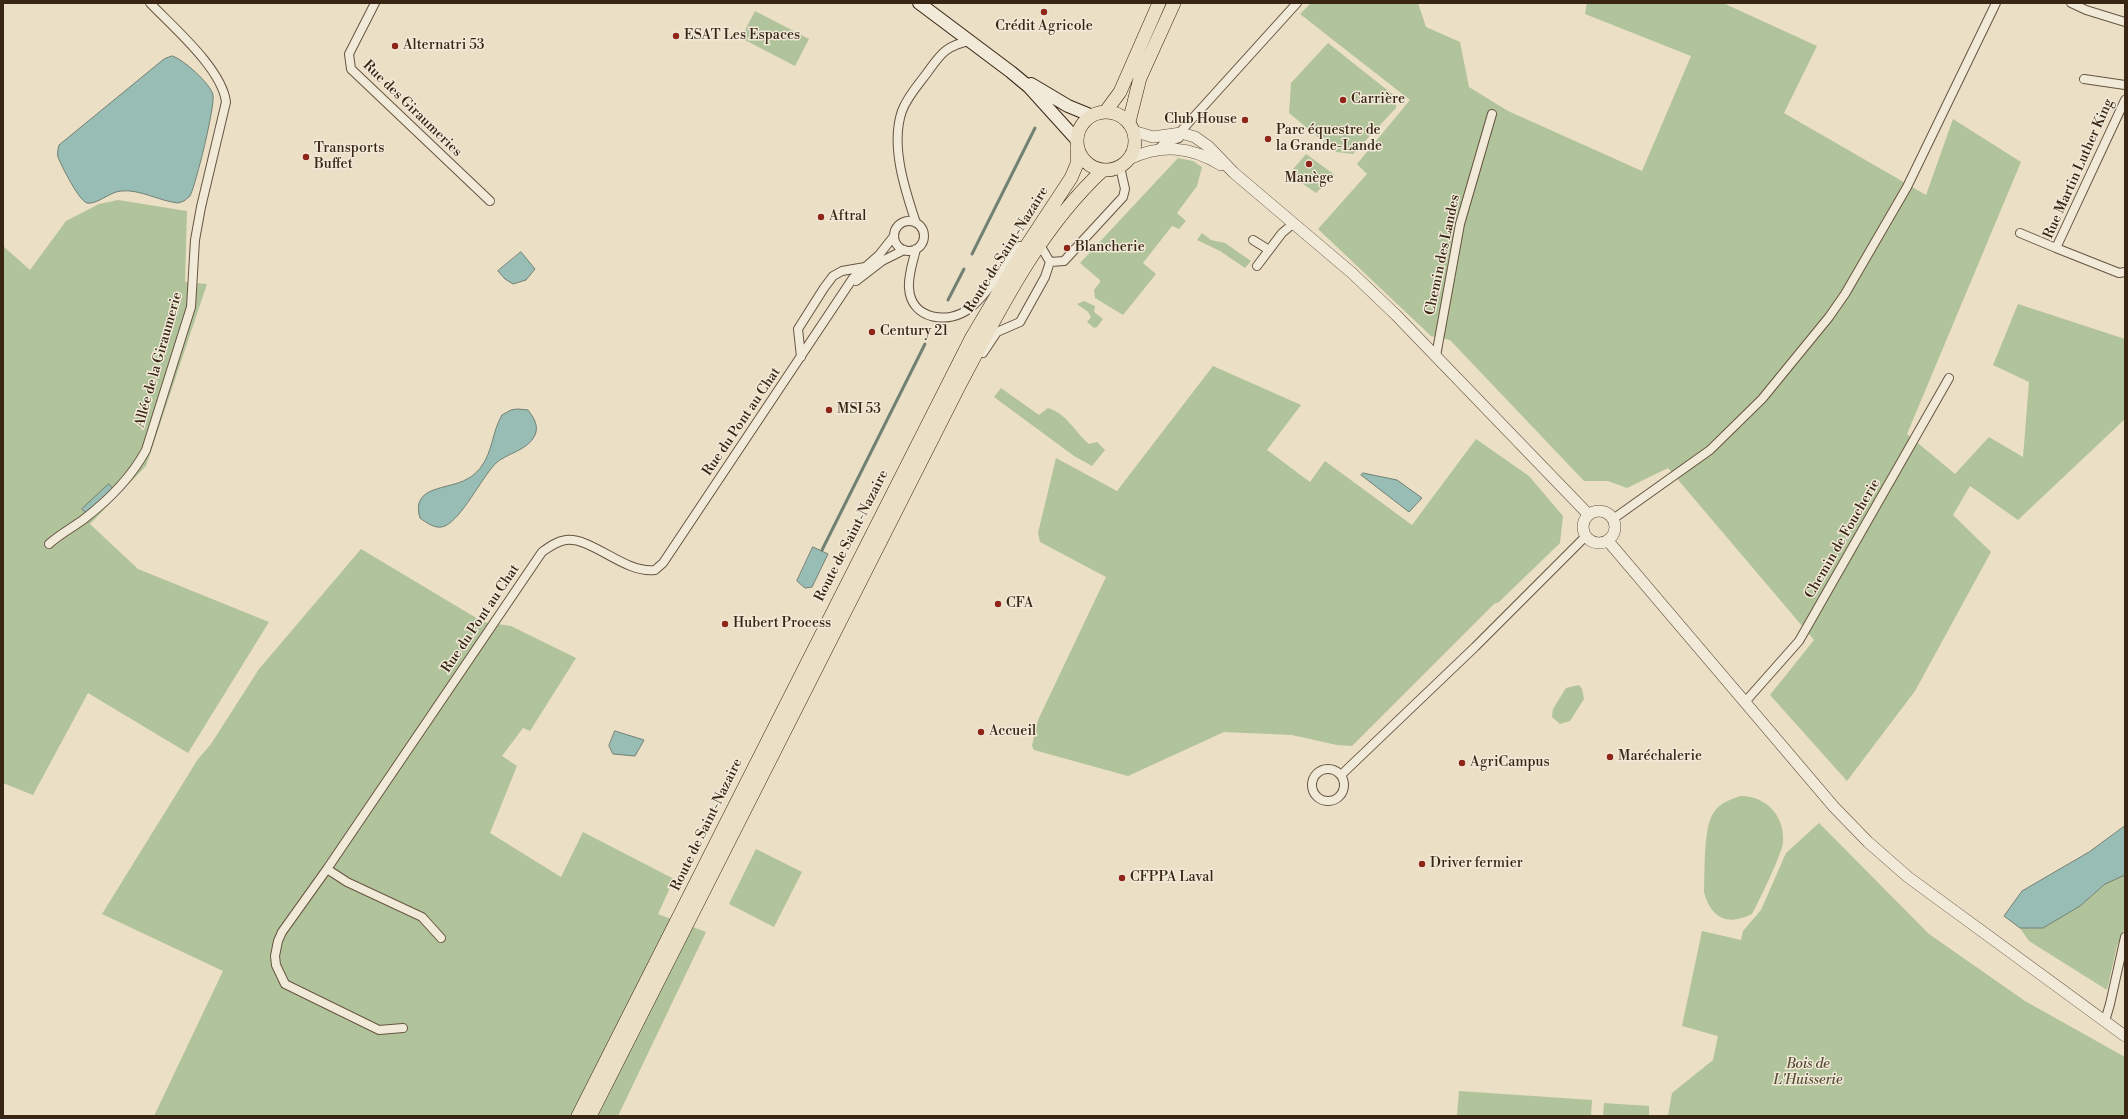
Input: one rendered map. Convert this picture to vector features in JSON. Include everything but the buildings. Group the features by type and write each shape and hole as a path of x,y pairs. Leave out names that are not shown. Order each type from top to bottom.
{"main road":[{"path":"919,3 1029,87 1077,144 1087,164 1104,170 1124,163 1135,145 1131,126 1140,78 1174,3"},
{"path":"1106,111 1120,92 1160,3"},
{"path":"1011,72 1068,106 1090,116"},
{"path":"1077,144 1082,122 1090,116 1106,111 1122,116 1131,126"},
{"name":"Route de Saint-Nazaire","path":"578,1116 972,337 1050,208 1071,178 1076,164 1077,144"},
{"name":"Route de Saint-Nazaire","path":"590,1116 957,390 998,314 1040,245 1084,188 1104,170"}],"street":[{"name":"Allée de la Giraumerie","path":"49,544 60,534 82,520 110,498 136,467 146,450 191,307 195,240 201,207 226,102 225,91 216,73 150,3"},
{"name":"Rue des Giraumeries","path":"374,3 350,54 351,69 490,201"},
{"path":"1158,150 1163,144 1179,138 1181,133 1297,3"},
{"path":"1613,519 1710,450 1762,399 1829,317 1845,294 1907,187 1996,3"},
{"path":"2071,3 2086,10 2125,22"},
{"path":"970,41 946,48 909,97 900,117 898,140 899,155 916,223 923,231 924,238 916,249 909,277 909,289 912,300 918,309 927,315 940,319 955,317 970,308 981,297 1050,208"},
{"path":"2084,79 2125,85"},
{"name":"Rue Martin Luther King","path":"2123,273 2056,248 2125,100"},
{"name":"Chemin des Landes","path":"1436,356 1460,224 1492,114"},
{"path":"1131,126 1153,138 1181,133 1195,137 1209,146 1234,173 1352,273 1436,356 1588,514"},
{"path":"1050,262 1064,261 1123,197 1125,189 1124,163 1140,154 1158,150 1185,149 1197,153 1234,173"},
{"path":"904,250 895,242 895,230 904,222 916,223"},
{"path":"1257,266 1282,233 1294,223"},
{"path":"2020,233 2056,248"},
{"path":"848,287 865,267 879,255 894,236"},
{"path":"1253,240 1269,250"},
{"path":"957,390 997,332 1020,322 1045,277 1050,262 1040,245"},
{"path":"848,287 882,261 904,250 916,249"},
{"path":"801,357 798,329 824,288 833,276 842,271 865,267"},
{"name":"Rue du Pont au Chat","path":"403,1028 379,1030 284,984 276,966 275,956 278,941 282,932 327,869 542,552 556,542 567,539 579,541 637,569 655,570 663,563 848,287"},
{"name":"Chemin de Foucherie","path":"1745,702 1799,641 1949,378"},
{"path":"1602,511 1613,519 1614,533 1608,541 1598,544 1585,537 1583,523 1588,514 1602,511"},
{"path":"1340,775 1475,647 1585,537"},
{"path":"1608,541 1834,807 1868,842 1908,877 2125,1036"},
{"path":"1331,769 1340,775 1343,779 1344,789 1338,798 1328,801 1318,798 1312,784 1316,774 1321,770 1331,769"},
{"path":"327,869 347,882 422,917 441,938"},
{"path":"2105,1021 2125,936"}],"green space":[{"path":"1311,3 1418,3 1426,27 1460,42 1469,87 1508,111 1642,171 1691,56 1585,14 1587,3 1723,3 1817,46 1784,113 1926,195 1953,119 2021,162 1907,434 1955,474 1989,437 2023,457 2029,382 1993,365 2018,304 2125,339 2125,419 2018,520 1970,486 1953,515 1991,552 1915,691 1847,781 1770,695 1814,640 1668,468 1627,488 1608,481 1584,481 1450,340 1431,336 1318,229 1367,174 1357,164 1410,100 1300,14"},
{"path":"755,11 809,39 795,66 741,38"},
{"name":"Carrière","path":"1328,43 1396,97 1396,108 1353,154 1336,152 1289,113 1291,83"},
{"name":"Manège","path":"1306,154 1335,175 1316,193 1289,174"},
{"path":"1178,158 1193,161 1202,167 1197,186 1177,213 1186,221 1179,229 1172,226 1143,263 1156,274 1123,315 1095,298 1094,290 1100,280 1080,263"},
{"path":"118,200 187,211 185,282 207,284 146,466 90,524 138,569 269,622 188,753 88,693 33,795 3,783 3,246 30,270 66,221 99,204"},
{"path":"1202,233 1211,240 1225,243 1251,261 1245,268 1220,251 1197,240"},
{"path":"1084,301 1095,306 1094,312 1103,319 1097,327 1094,328 1087,322 1091,317 1088,312 1077,304"},
{"path":"1213,366 1301,405 1267,450 1310,482 1325,461 1412,525 1476,439 1529,476 1563,516 1560,543 1499,602 1494,604 1352,746 1337,745 1292,735 1224,732 1128,776 1034,750 1032,746 1038,720 1106,577 1040,542 1038,533 1056,458 1117,491"},
{"path":"1001,388 1039,415 1048,408 1055,411 1066,419 1089,444 1097,442 1105,450 1092,466 1074,456 994,397"},
{"path":"361,549 483,622 511,626 576,658 530,731 523,728 502,756 517,766 490,833 561,877 583,832 674,879 658,914 706,932 618,1116 154,1116 223,971 102,914 198,759 211,744 259,669"},
{"path":"1579,685 1582,689 1584,699 1570,721 1560,724 1552,717 1553,709 1566,688"},
{"path":"1741,796 1758,800 1772,809 1781,824 1783,842 1775,867 1752,914 1743,918 1728,919 1722,918 1711,909 1704,892 1706,838 1710,819 1716,809 1733,798"},
{"name":"Bois de L'Huisserie","path":"1819,823 1929,934 2025,1001 2125,1057 2125,1116 1668,1116 1672,1093 1713,1060 1718,1036 1682,1026 1702,931 1741,940 1743,931 1761,910 1786,853"},
{"path":"756,849 802,872 774,927 729,904"},
{"path":"2125,875 2125,927 2117,946 2107,990 2029,941 2020,928 2043,928 2080,906 2105,884"},
{"path":"1459,1091 1592,1100 1591,1116 1457,1116"},
{"path":"1604,1103 1649,1106 1649,1116 1603,1116"}],"water":[{"path":"172,56 182,61 196,72 211,90 213,95 211,114 204,146 190,196 184,201 178,203 142,193 121,191 95,202 87,203 75,190 58,157 59,145 164,59"},
{"path":"521,252 535,269 526,280 513,284 505,279 498,271"},
{"path":"511,410 528,410 535,422 536,432 532,440 527,445 495,464 465,507 451,522 445,526 438,527 420,518 418,507 426,494 433,490 469,478 475,474 488,455 496,428 502,415"},
{"path":"1363,473 1397,480 1422,498 1409,512 1361,475"},
{"path":"109,484 113,489 102,502 86,513 82,509"},
{"path":"813,547 828,554 812,587 805,588 797,581"},
{"path":"615,731 644,740 635,756 613,754 609,746"},
{"path":"2125,826 2125,875 2105,884 2080,906 2043,928 2020,928 2004,916 2022,891 2089,852"}],"waterway":[{"path":"972,254 1035,128"},
{"path":"948,300 964,269"},
{"path":"822,550 925,344"}],"place":[{"name":"Crédit Agricole","path":"1044,12"},
{"name":"ESAT Les Espaces","path":"676,36"},
{"name":"Alternatri 53","path":"395,46"},
{"name":"Carrière","path":"1343,100"},
{"name":"Club House","path":"1245,120"},
{"name":"Parc équestre de la Grande-Lande","path":"1268,139"},
{"name":"Transports Buffet","path":"306,157"},
{"name":"Manège","path":"1309,164"},
{"name":"Aftral","path":"821,217"},
{"name":"Blancherie","path":"1067,248"},
{"name":"Century 21","path":"872,332"},
{"name":"MSI 53","path":"829,410"},
{"name":"CFA","path":"998,604"},
{"name":"Hubert Process","path":"725,624"},
{"name":"Accueil","path":"981,732"},
{"name":"Maréchalerie","path":"1610,757"},
{"name":"AgriCampus","path":"1462,763"},
{"name":"Driver fermier","path":"1422,864"},
{"name":"CFPPA Laval","path":"1122,878"}]}
